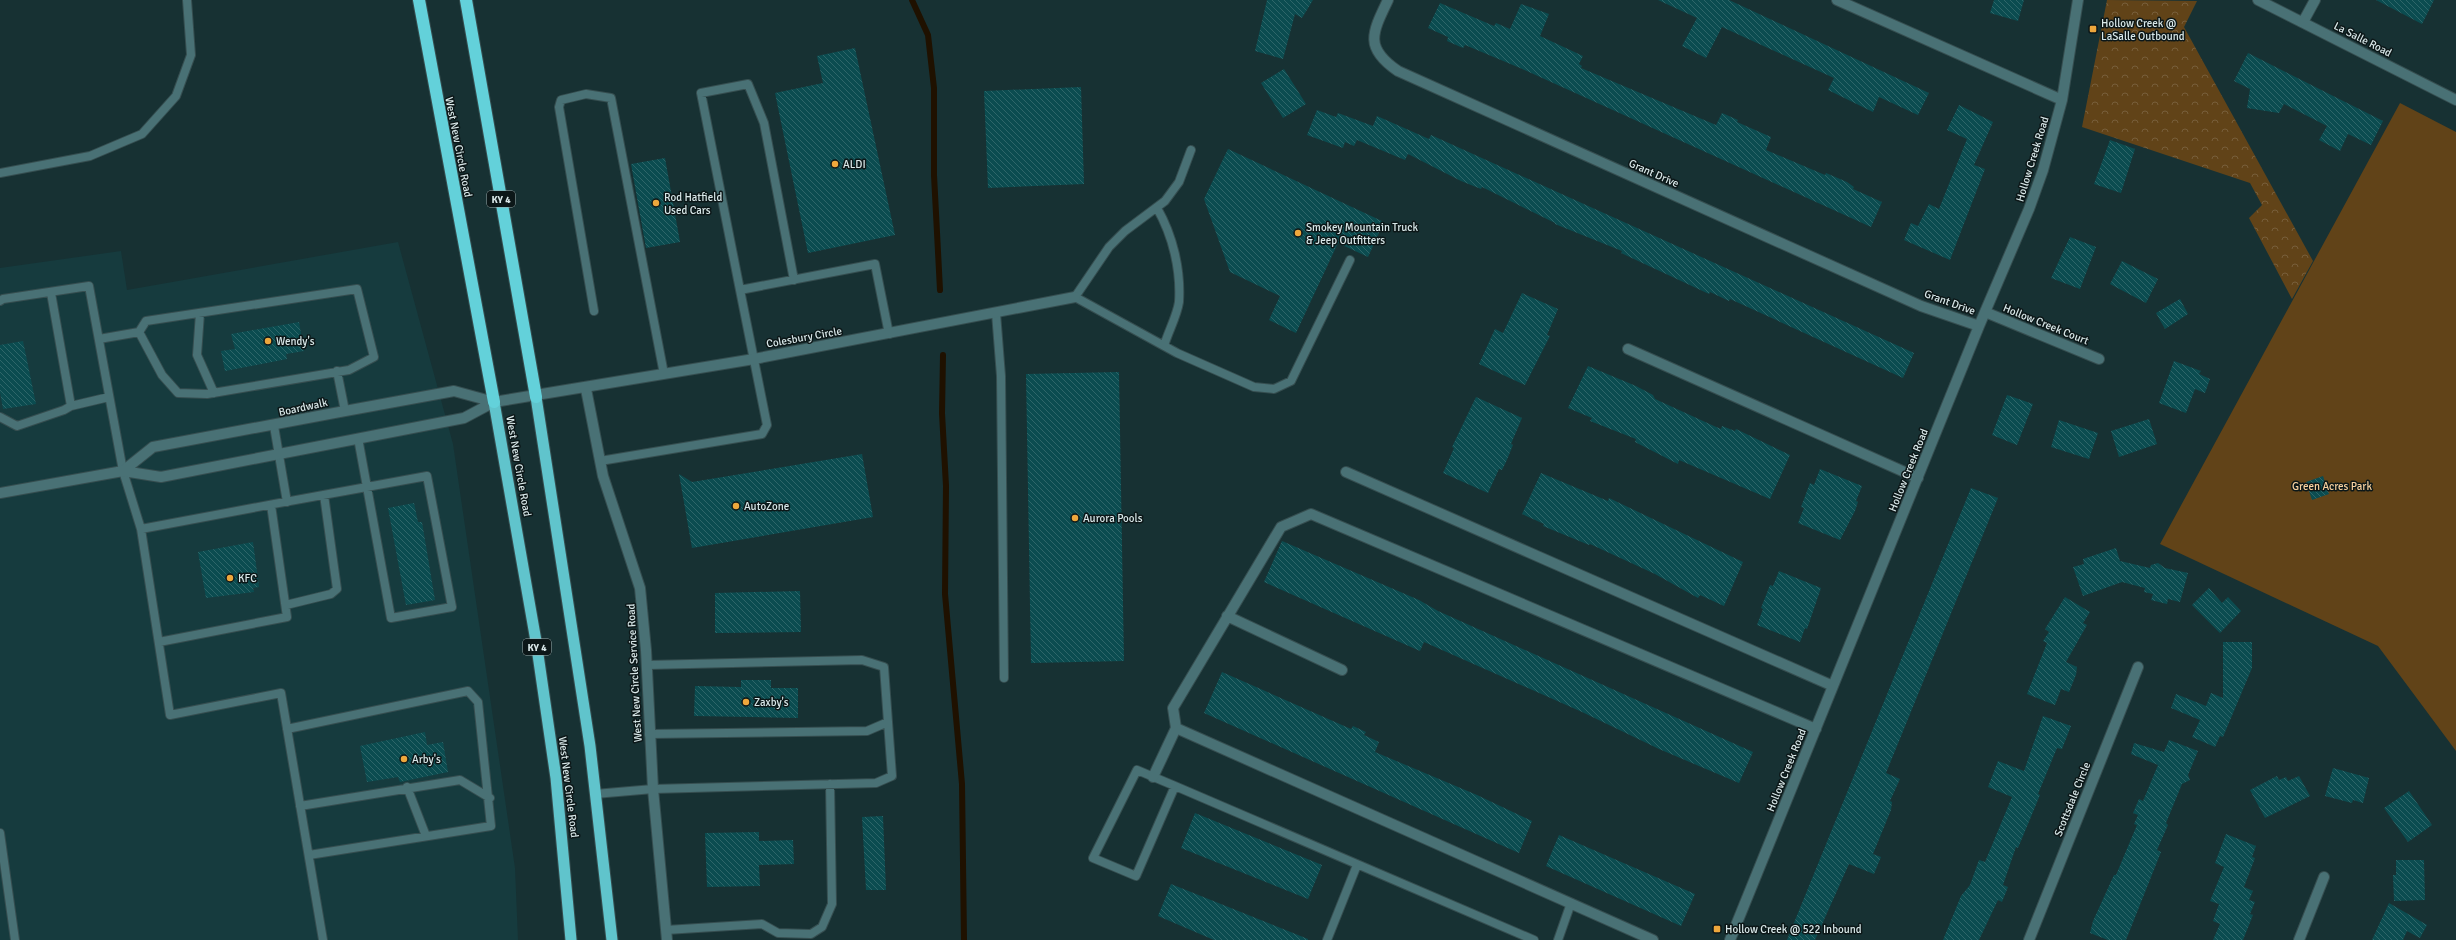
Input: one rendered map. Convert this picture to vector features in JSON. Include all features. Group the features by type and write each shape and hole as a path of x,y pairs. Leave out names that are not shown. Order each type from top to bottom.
{"highway":[{"name":"West New Circle Road","path":"419,0 494,402 536,641 562,841 571,940"},
{"name":"KY 4","path":"466,0 536,397 590,746 612,940"}],"street":[{"name":"Grant Drive","path":"1388,0 1374,32 1375,49 1383,61 1398,71 1921,306 1979,326"},
{"path":"1837,0 2062,100"},
{"name":"Hollow Creek Road","path":"1730,940 1979,326 2029,209 2043,170 2062,100 2078,0"},
{"name":"La Salle Road","path":"2258,0 2456,100"},
{"path":"2303,22 2315,0"},
{"name":"Colesbury Circle","path":"536,397 754,359 1076,297"},
{"name":"Hollow Creek Court","path":"1985,312 2099,358"},
{"path":"1628,349 1918,478"},
{"name":"West New Circle Service Road","path":"586,389 600,461 640,588 647,665 649,734 653,789 666,935"},
{"name":"Boardwalk","path":"123,471 153,448 274,426 345,411 454,391 494,402"},
{"name":"Boardwalk","path":"0,493 123,471 161,477 464,418 494,402 536,397"},
{"path":"1346,472 1833,686"},
{"path":"1153,777 1176,728 1173,708 1280,527 1311,514 1816,729"},
{"path":"1227,616 1342,670"},
{"name":"Scottsdale Circle","path":"2029,940 2138,667"},
{"path":"1176,728 1653,940"},
{"path":"2298,940 2324,876"}],"lane":[{"path":"0,173 90,156 142,134 176,96 191,55 186,0"},
{"path":"600,461 762,434 767,425 700,93 748,84 764,123 794,280"},
{"path":"594,311 559,107 561,100 586,94 611,98 664,374"},
{"path":"1191,150 1179,182 1165,201 1125,231 1109,247 1076,297 1164,346 1254,387 1274,388 1292,381 1350,260"},
{"path":"1157,208 1167,225 1178,266 1179,303 1164,346"},
{"path":"740,290 874,264 888,334"},
{"path":"0,302 3,299 51,293 89,286 123,471 141,529 170,715 281,693 322,940"},
{"path":"99,339 138,332 146,321 357,289 374,357 349,370 214,393 178,393 162,374 138,332"},
{"path":"51,293 71,406"},
{"path":"996,313 1001,376 1004,678"},
{"path":"200,314 196,356 214,393"},
{"path":"337,371 345,411"},
{"path":"0,417 17,426 64,410 71,406 110,397"},
{"path":"274,426 287,502"},
{"path":"141,529 272,505 324,495 367,487 427,476 452,607 391,618 367,487 358,438"},
{"path":"286,605 331,594 337,589 324,495"},
{"path":"159,642 287,617 272,505"},
{"path":"596,794 653,789 876,783 892,776 884,667 862,660 647,665"},
{"path":"287,729 468,691 478,702 490,798 491,826 309,855"},
{"path":"649,734 867,731 888,722"},
{"path":"1175,786 1136,876 1093,858 1136,770 1175,786 1357,865 1522,938 1534,940"},
{"path":"300,806 407,787 460,780 490,798"},
{"path":"666,935 762,924 778,933 811,934 822,927 832,904 830,784"},
{"path":"407,787 426,836"},
{"path":"0,833 15,940"},
{"path":"1327,940 1357,865"},
{"path":"1558,940 1571,904"}],"shaded area":[{"path":"398,242 453,444 515,868 518,940 0,940 0,268 121,251 127,290"}],"green space":[{"path":"2107,0 2197,1 2184,27 2313,261 2292,299 2249,218 2262,205 2250,183 2082,127"},
{"name":"Green Acres Park","path":"2400,103 2456,132 2456,751 2378,646 2160,544"}],"building":[{"path":"1267,0 1313,0 1302,18 1295,14 1283,59 1255,51"},
{"path":"1658,0 1729,0 1929,93 1918,115 1879,97 1873,112 1828,90 1834,78 1722,27 1706,58 1682,46 1697,18"},
{"path":"1994,0 2024,0 2018,21 1990,13"},
{"path":"2376,0 2434,0 2422,24"},
{"path":"1440,3 1494,26 1496,23 1510,29 1521,4 1549,14 1540,36 1583,56 1579,64 1582,66 1581,68 1716,125 1722,113 1738,120 1737,122 1771,137 1766,150 1825,175 1826,173 1847,182 1854,187 1853,189 1882,202 1871,227 1520,68 1465,45 1463,48 1447,41 1448,37 1428,28"},
{"name":"ALDI","path":"855,48 895,235 808,253 775,93 823,83 817,56"},
{"path":"2248,53 2383,121 2371,145 2348,134 2340,151 2319,140 2327,126 2284,104 2279,113 2247,108 2250,89 2234,81"},
{"path":"1284,69 1306,104 1283,118 1261,83"},
{"path":"1081,87 1084,184 988,188 984,91"},
{"path":"1959,105 1993,122 1974,165 1985,169 1950,260 1904,240 1911,223 1918,226 1929,204 1939,209 1967,139 1947,130"},
{"path":"1317,110 1336,117 1338,113 1373,126 1377,116 1429,139 1431,135 1914,353 1903,378 1730,299 1729,301 1710,292 1709,294 1621,253 1622,251 1555,224 1482,187 1481,189 1461,181 1408,154 1405,160 1357,140 1354,146 1345,142 1343,148 1307,135"},
{"path":"2110,140 2135,149 2121,193 2094,184"},
{"name":"Smokey Mountain Truck & Jeep Outfitters","path":"1228,149 1384,222 1368,257 1338,243 1296,333 1269,320 1280,296 1230,272 1204,199"},
{"name":"Rod Hatfield Used Cars","path":"665,158 680,242 646,248 631,164"},
{"path":"2070,237 2096,247 2080,289 2051,278"},
{"path":"2122,261 2158,279 2146,303 2110,284"},
{"path":"1522,293 1558,309 1547,335 1550,336 1525,385 1479,364 1495,329 1503,333"},
{"path":"2180,299 2188,314 2165,329 2156,313"},
{"name":"Wendy's","path":"299,322 304,351 286,354 287,359 225,371 221,351 235,349 231,334"},
{"path":"23,341 36,404 3,409 0,392 0,345"},
{"path":"2174,361 2201,371 2199,374 2210,379 2205,393 2195,389 2186,413 2159,403"},
{"path":"1588,366 1636,386 1653,395 1655,399 1714,426 1721,429 1722,426 1735,431 1736,429 1790,455 1770,499 1679,460 1678,464 1635,442 1636,439 1590,421 1592,418 1568,408"},
{"name":"Aurora Pools","path":"1119,372 1124,661 1031,663 1026,374"},
{"path":"2007,395 2033,404 2017,445 1992,435"},
{"path":"1476,397 1522,418 1511,444 1513,445 1506,462 1502,470 1499,469 1488,493 1443,473 1454,448 1452,447"},
{"path":"2149,419 2157,444 2119,457 2111,431"},
{"path":"2059,420 2098,433 2089,459 2051,447"},
{"path":"862,454 873,517 692,548 679,474 692,482"},
{"path":"1820,469 1862,486 1856,501 1858,502 1855,511 1840,540 1798,523 1804,508 1801,507 1810,483 1814,485"},
{"path":"1541,473 1608,501 1609,498 1743,562 1724,606 1700,595 1698,598 1655,574 1590,544 1589,545 1543,526 1544,524 1522,514"},
{"path":"2323,476 2329,494 2312,500 2306,482"},
{"path":"1971,488 1998,498 1886,773 1900,779 1890,801 1892,802 1891,810 1873,854 1881,857 1874,874 1849,864 1815,940 1787,940"},
{"path":"414,503 418,522 422,522 435,600 406,605 388,508"},
{"path":"1282,541 1419,600 1438,611 1753,752 1739,783 1659,749 1582,712 1424,642 1420,651 1264,582"},
{"name":"KFC","path":"253,542 259,587 253,588 254,592 206,598 198,552"},
{"path":"2116,548 2120,561 2150,568 2151,565 2158,563 2165,568 2188,573 2180,602 2168,599 2167,604 2151,600 2153,594 2144,592 2145,588 2122,582 2083,596 2073,567 2084,564 2083,559"},
{"path":"1779,571 1821,588 1807,629 1805,628 1800,642 1757,625 1763,609 1761,608 1770,585 1773,586"},
{"path":"2209,588 2222,603 2228,597 2241,611 2220,633 2192,605"},
{"path":"800,591 801,632 715,633 715,593"},
{"path":"2065,597 2090,612 2083,623 2087,625 2066,662 2077,667 2076,675 2069,692 2061,689 2055,705 2027,694 2047,643 2043,641 2049,632 2045,629"},
{"path":"2223,642 2252,642 2252,668 2223,737 2220,736 2215,747 2192,737 2200,720 2171,708 2176,694 2206,706 2211,693 2223,698"},
{"path":"1222,672 1351,729 1353,726 1366,732 1364,735 1379,742 1375,752 1477,795 1532,821 1519,853 1204,713"},
{"name":"Zaxby's","path":"741,680 771,680 771,688 798,688 798,718 694,716 695,686 741,687"},
{"path":"2043,716 2071,726 2062,749 2057,748 2038,794 2040,795 2018,848 2016,847 2003,885 2008,887 2002,902 1998,900 1979,940 1943,940 1961,896 1970,885 1979,860 1985,862 2012,797 1988,787 1998,761 2024,771"},
{"name":"Arby's","path":"425,732 427,745 443,742 448,772 400,782 398,777 367,782 360,746"},
{"path":"2169,740 2198,751 2188,775 2190,780 2182,784 2166,823 2168,825 2157,850 2161,852 2126,940 2108,940 2090,933 2093,921 2114,875 2116,875 2137,825 2134,824 2138,815 2133,813 2139,799 2143,801 2158,765 2131,754 2134,743 2164,752"},
{"path":"2333,768 2369,778 2363,803 2353,800 2352,803 2325,796"},
{"path":"2277,776 2279,780 2286,777 2288,781 2299,776 2310,796 2265,818 2250,790"},
{"path":"2409,791 2432,825 2408,842 2384,808"},
{"path":"1195,813 1322,865 1308,899 1181,848"},
{"path":"883,816 886,890 866,890 862,817"},
{"path":"759,832 759,841 793,840 794,864 759,865 760,886 707,887 705,833"},
{"path":"2226,834 2256,846 2252,857 2255,858 2244,887 2253,891 2249,900 2255,902 2250,914 2253,915 2243,940 2213,940 2220,924 2213,921 2219,904 2210,901 2224,867 2215,863"},
{"path":"1559,835 1695,894 1681,926 1546,866"},
{"path":"2396,860 2424,860 2425,900 2394,901 2393,875 2396,875"},
{"path":"1171,884 1308,940 1214,940 1158,916"},
{"path":"2389,903 2427,925 2420,938 2407,931 2403,940 2372,940"}],"waterway":[{"path":"912,0 928,35 934,88 934,175 940,290"},
{"path":"943,355 942,413 946,486 945,594 962,784 964,940"}],"place":[{"name":"Hollow Creek @ LaSalle Outbound","path":"2093,29"},
{"name":"ALDI","path":"835,164"},
{"name":"Rod Hatfield Used Cars","path":"656,203"},
{"name":"Smokey Mountain Truck & Jeep Outfitters","path":"1298,233"},
{"name":"Wendy's","path":"268,341"},
{"name":"AutoZone","path":"736,506"},
{"name":"Aurora Pools","path":"1075,518"},
{"name":"KFC","path":"230,578"},
{"name":"Zaxby's","path":"746,702"},
{"name":"Arby's","path":"404,759"},
{"name":"Hollow Creek @ 522 Inbound","path":"1717,929"}]}
